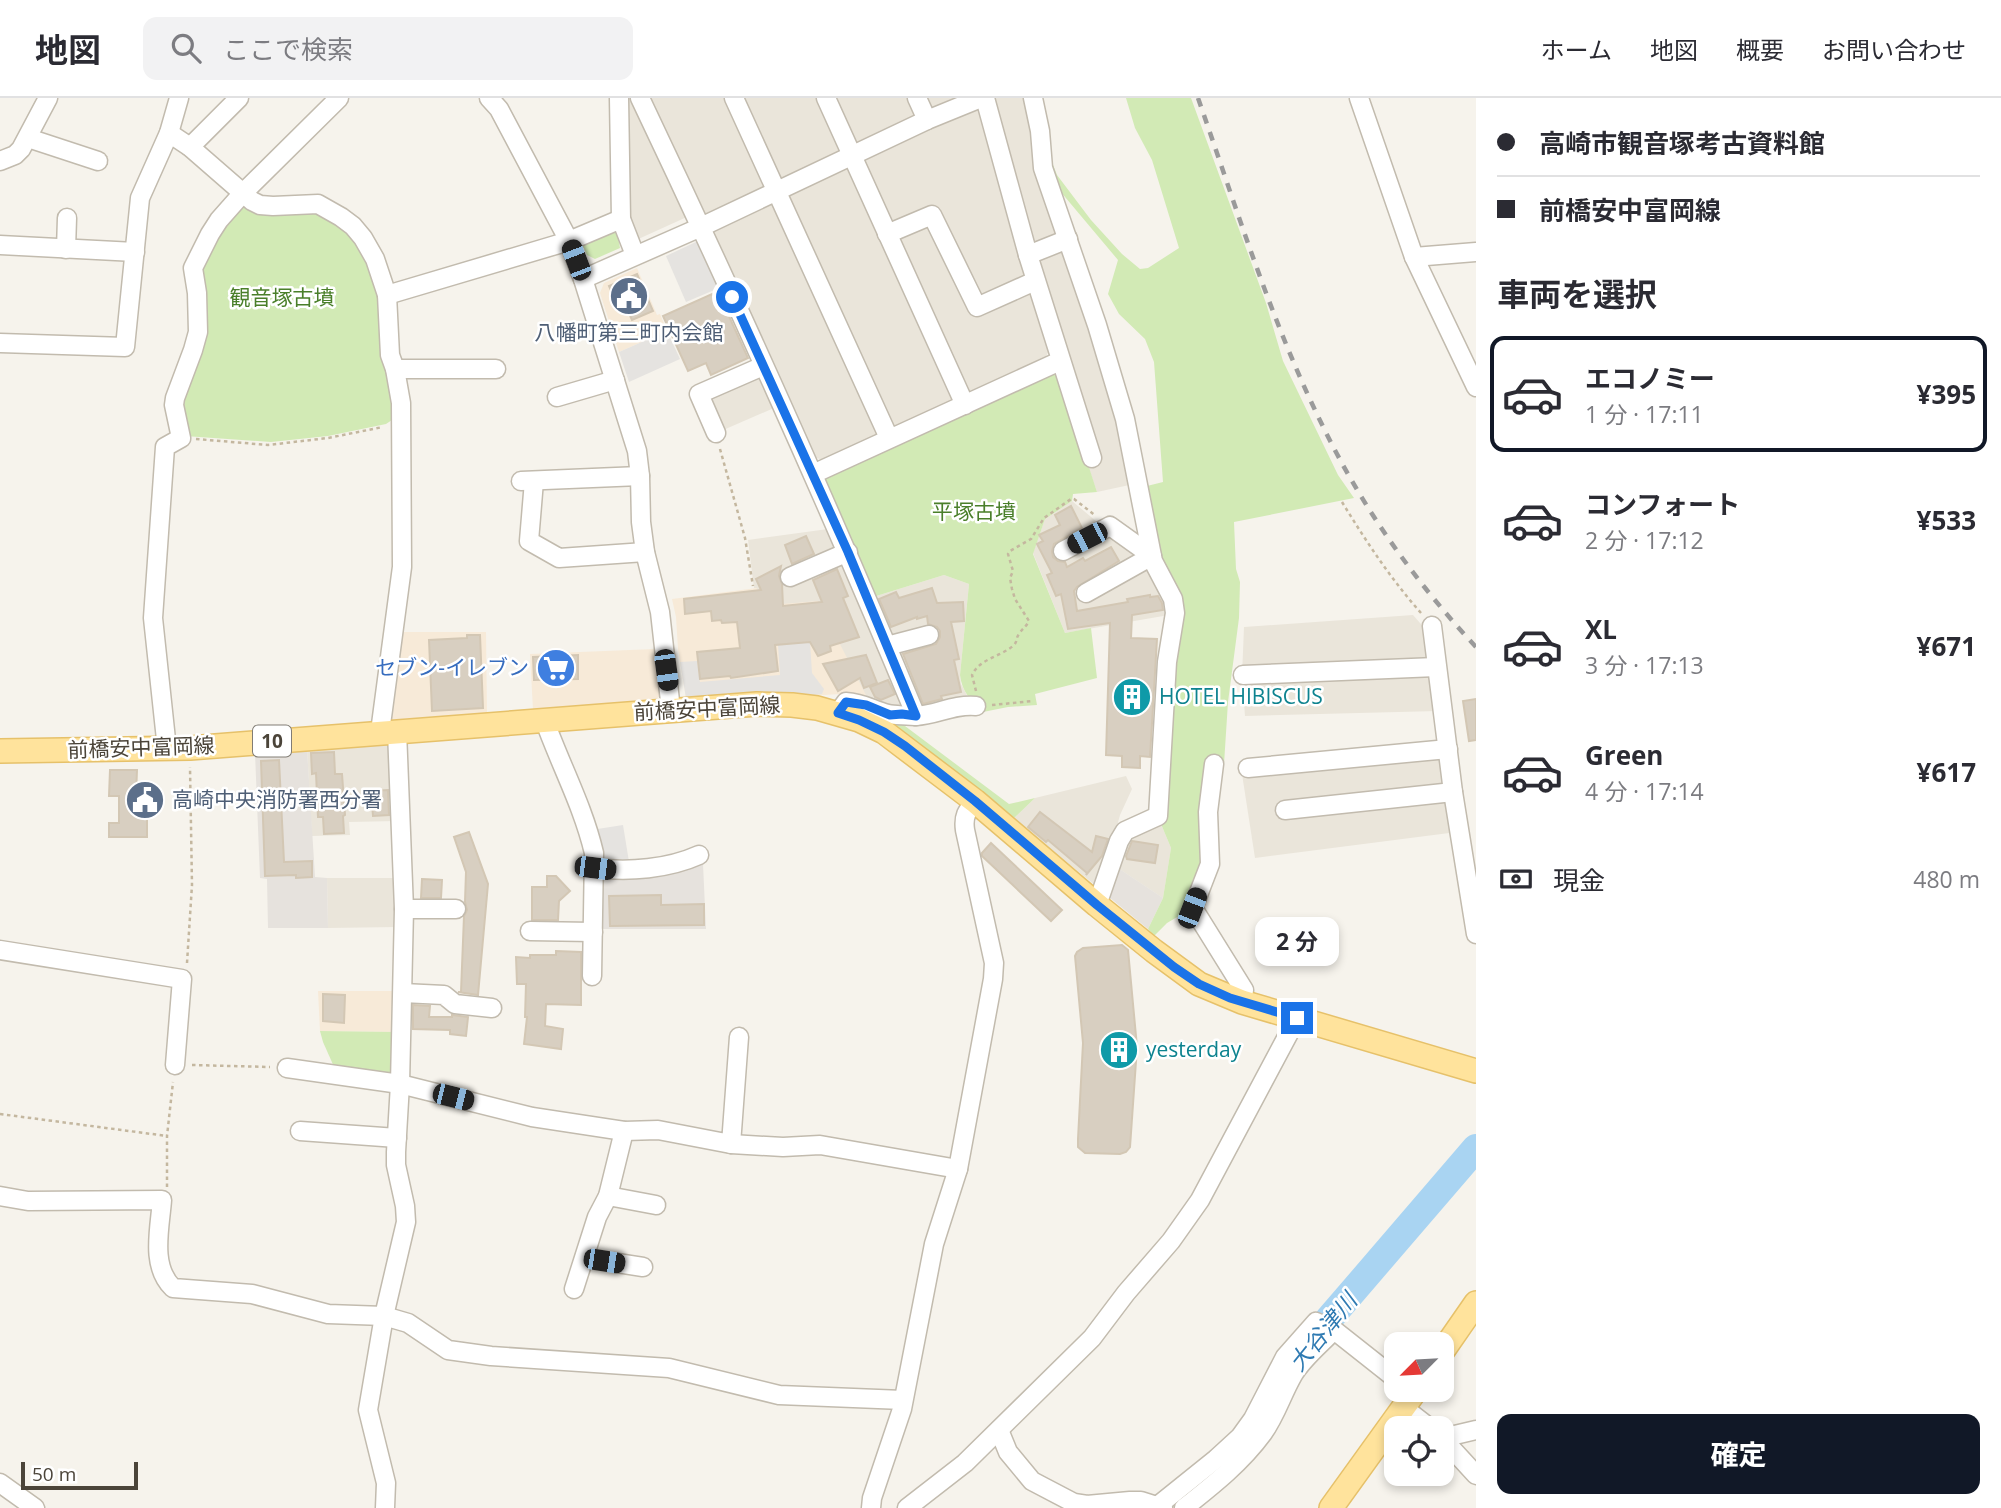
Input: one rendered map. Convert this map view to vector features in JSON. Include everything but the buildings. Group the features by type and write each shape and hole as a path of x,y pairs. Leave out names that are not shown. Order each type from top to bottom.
{"main road":[{"name":"前橋安中富岡線","path":"0,751 179,748 757,704 817,708 859,720 884,732 975,801 1097,905 1199,984 1242,1002 1476,1071"},
{"path":"1454,1335 1476,1303"},
{"path":"1331,1508 1401,1402"}],"street":[{"path":"0,161 15,155 21,149 48,98"},
{"path":"0,343 125,347 140,198 169,133 179,98"},
{"path":"190,147 239,98"},
{"path":"179,748 153,618 165,447 181,438 175,398 198,332 193,268 219,220 339,98"},
{"path":"489,98 499,110 569,241 637,451 641,522 645,552 660,612 671,710"},
{"path":"619,98 621,219 635,256"},
{"path":"640,98 848,552 916,716"},
{"path":"734,98 889,438"},
{"path":"826,98 965,405"},
{"path":"917,98 927,120"},
{"path":"583,279 701,227 927,120 983,98 1035,281 1093,458"},
{"path":"1033,98 1040,131 1043,168 1097,326 1125,419 1152,555 1173,599 1175,613 1167,662 1158,816 1125,831 1097,905"},
{"path":"1359,98 1414,257 1476,387"},
{"path":"169,133 190,147 242,194 260,205 318,204 341,217 363,238 387,295 390,355 401,403 402,568 389,731 404,909 396,1165 405,1206 405,1222 384,1317 368,1410 386,1483 385,1508"},
{"path":"27,138 98,161"},
{"path":"887,234 932,215 976,307 1035,281"},
{"path":"66,248 68,218"},
{"path":"387,295 569,241 621,219"},
{"path":"1028,255 1068,239"},
{"path":"0,245 135,252"},
{"path":"1414,257 1476,252"},
{"path":"813,474 1060,361"},
{"path":"716,433 699,394 763,366"},
{"path":"395,369 496,369"},
{"path":"557,397 615,380"},
{"path":"640,476 528,481 529,541 559,558 645,552"},
{"path":"1063,551 1110,526 1152,555"},
{"path":"790,577 848,552"},
{"path":"1086,593 1152,555"},
{"path":"1432,626 1453,792 1476,934"},
{"path":"887,646 929,635"},
{"path":"1243,675 1436,667"},
{"path":"838,713 846,702 890,715 916,716 962,705 976,706"},
{"path":"544,719 590,836 595,868 592,976"},
{"path":"1248,768 1448,749"},
{"path":"1214,764 1208,813 1210,864 1192,908 1244,990 1242,1002"},
{"path":"1285,810 1453,792"},
{"path":"871,1508 903,1400 934,1244 958,1169 995,963 965,830 965,814 975,801"},
{"path":"595,868 632,870 682,863 699,855"},
{"path":"404,909 456,909"},
{"path":"530,931 593,932"},
{"path":"0,950 182,979 175,1065"},
{"path":"403,993 444,995 455,1004 492,1007"},
{"path":"907,1508 965,1463 1092,1338 1171,1241 1200,1200 1297,1018"},
{"path":"731,1144 739,1037"},
{"path":"287,1068 400,1084 532,1117 624,1131 658,1130 731,1144 783,1147 820,1145 958,1169"},
{"path":"300,1131 397,1138"},
{"path":"575,1289 597,1217 608,1196 624,1131"},
{"path":"0,1196 28,1201 162,1200 158,1256 164,1276 173,1287 251,1294 328,1314 384,1317 408,1323 448,1350 491,1356 669,1368 779,1395 903,1400"},
{"path":"608,1196 656,1205"},
{"path":"585,1258 643,1267"},
{"path":"999,1430 1008,1452 1032,1481 1074,1503 1087,1505 1141,1501 1158,1508 1240,1437 1253,1419 1285,1357 1316,1322 1328,1327 1384,1372"},
{"path":"1184,1508 1248,1452 1274,1414 1299,1367 1328,1327"},
{"path":"1454,1435 1476,1430"},
{"path":"1454,1451 1476,1475"},
{"path":"0,1483 35,1508"}],"path":[{"path":"181,438 268,445 328,438 400,424"},
{"path":"716,433 744,538 753,586"},
{"path":"1033,701 976,706 978,696 973,673 982,663 996,657 1015,643 1029,621 1015,599 1010,578 1013,571 1008,554 1031,539 1044,518 1071,499 1110,526"},
{"path":"1342,502 1374,554 1432,626"},
{"path":"179,748 192,885 187,969 182,979"},
{"path":"162,1200 167,1193 167,1136 175,1065 287,1068"},
{"path":"0,1114 167,1136"}],"shaded area":[{"path":"626,98 1028,98 1061,233 1034,245 1050,349 1044,360 823,460 810,456 700,211 634,241 627,213"},
{"path":"698,241 719,288 686,302 666,256"},
{"path":"1062,248 1105,364 1134,484 1097,492 1086,460 1038,257"},
{"path":"637,268 657,315 660,314 667,331 619,352 600,293 604,283"},
{"path":"667,331 680,359 629,382 619,352"},
{"path":"753,375 761,379 774,408 721,431 708,403 711,395"},
{"path":"1072,501 1152,568 1169,615 1065,633 1033,553 1045,519"},
{"path":"828,529 906,705 893,710 869,701 760,606 757,588 754,588 748,540"},
{"path":"944,575 969,584 960,675 961,684 969,699 918,710 873,597"},
{"path":"757,588 760,606 818,601 869,701 841,694 806,696 777,693 689,701 686,698 672,599"},
{"path":"1413,615 1427,631 1438,711 1245,716 1242,676 1244,627"},
{"path":"398,632 486,632 487,713 387,720"},
{"path":"810,642 812,673 824,689 822,694 806,696 777,693 689,701 686,698 680,662 697,661 700,682 780,675 778,645"},
{"path":"655,649 660,696 652,702 533,710 530,654"},
{"path":"390,743 397,821 349,822 350,835 312,836 307,749"},
{"path":"307,749 315,877 327,878 328,928 268,928 267,879 260,878 255,753"},
{"path":"1446,756 1457,832 1255,858 1242,774"},
{"path":"1126,776 1132,789 1120,815 1110,852 1095,885 1013,819 1035,798"},
{"path":"1161,824 1171,848 1163,898 1115,866 1129,831"},
{"path":"623,825 630,868 602,867 591,830"},
{"path":"703,864 706,929 600,929 602,873 620,876"},
{"path":"1115,866 1163,898 1148,929 1109,897"},
{"path":"327,878 398,878 398,927 328,928"},
{"path":"318,991 398,991 397,1032 320,1031"}],"green space":[{"path":"1126,98 1191,98 1266,303 1283,361 1338,475 1354,498 1234,522 1236,569 1240,582 1239,618 1228,702 1224,764 1212,762 1205,864 1184,913 1167,923 1154,936 1148,929 1163,898 1171,848 1161,824 1179,614 1158,560 1143,487 1163,482 1154,362 1145,339 1119,314 1108,294 1118,260 1060,191 1050,175 1048,152 1057,175 1091,220 1122,254 1140,269 1148,268 1179,248 1152,160 1135,128"},
{"name":"観音塚古墳","path":"241,203 311,210 334,218 358,242 381,296 394,412 392,420 386,424 328,436 271,442 185,436 179,403 196,352 198,269 214,236"},
{"path":"617,231 620,248 595,259 587,255 581,241"},
{"name":"平塚古墳","path":"1051,372 1060,378 1097,492 1073,494 1072,501 1045,519 1033,554 1065,633 1091,628 1097,678 1035,694 1037,705 983,712 968,696 960,675 969,584 944,575 873,597 824,488 827,472"},
{"path":"875,717 901,723 1009,804 1035,798 1013,819 929,752"},
{"path":"320,1031 397,1032 395,1080 335,1069"}],"waterway":[{"name":"大谷津川","path":"1294,1365 1329,1319 1476,1148"}],"railway":[{"path":"1198,98 1278,323 1337,454 1400,555 1476,647"}],"place":[{"name":"八幡町第三町内会館","path":"629,296"},
{"name":"セブン-イレブン","path":"556,668"},
{"name":"HOTEL HIBISCUS","path":"1132,697"},
{"name":"高崎中央消防署西分署","path":"145,800"},
{"name":"yesterday","path":"1119,1050"}],"route":[{"path":"732,297 848,552 916,716 890,715 866,705 846,702 838,713 884,732 905,746 975,801 1097,905 1199,984 1230,998 1297,1018"}]}
